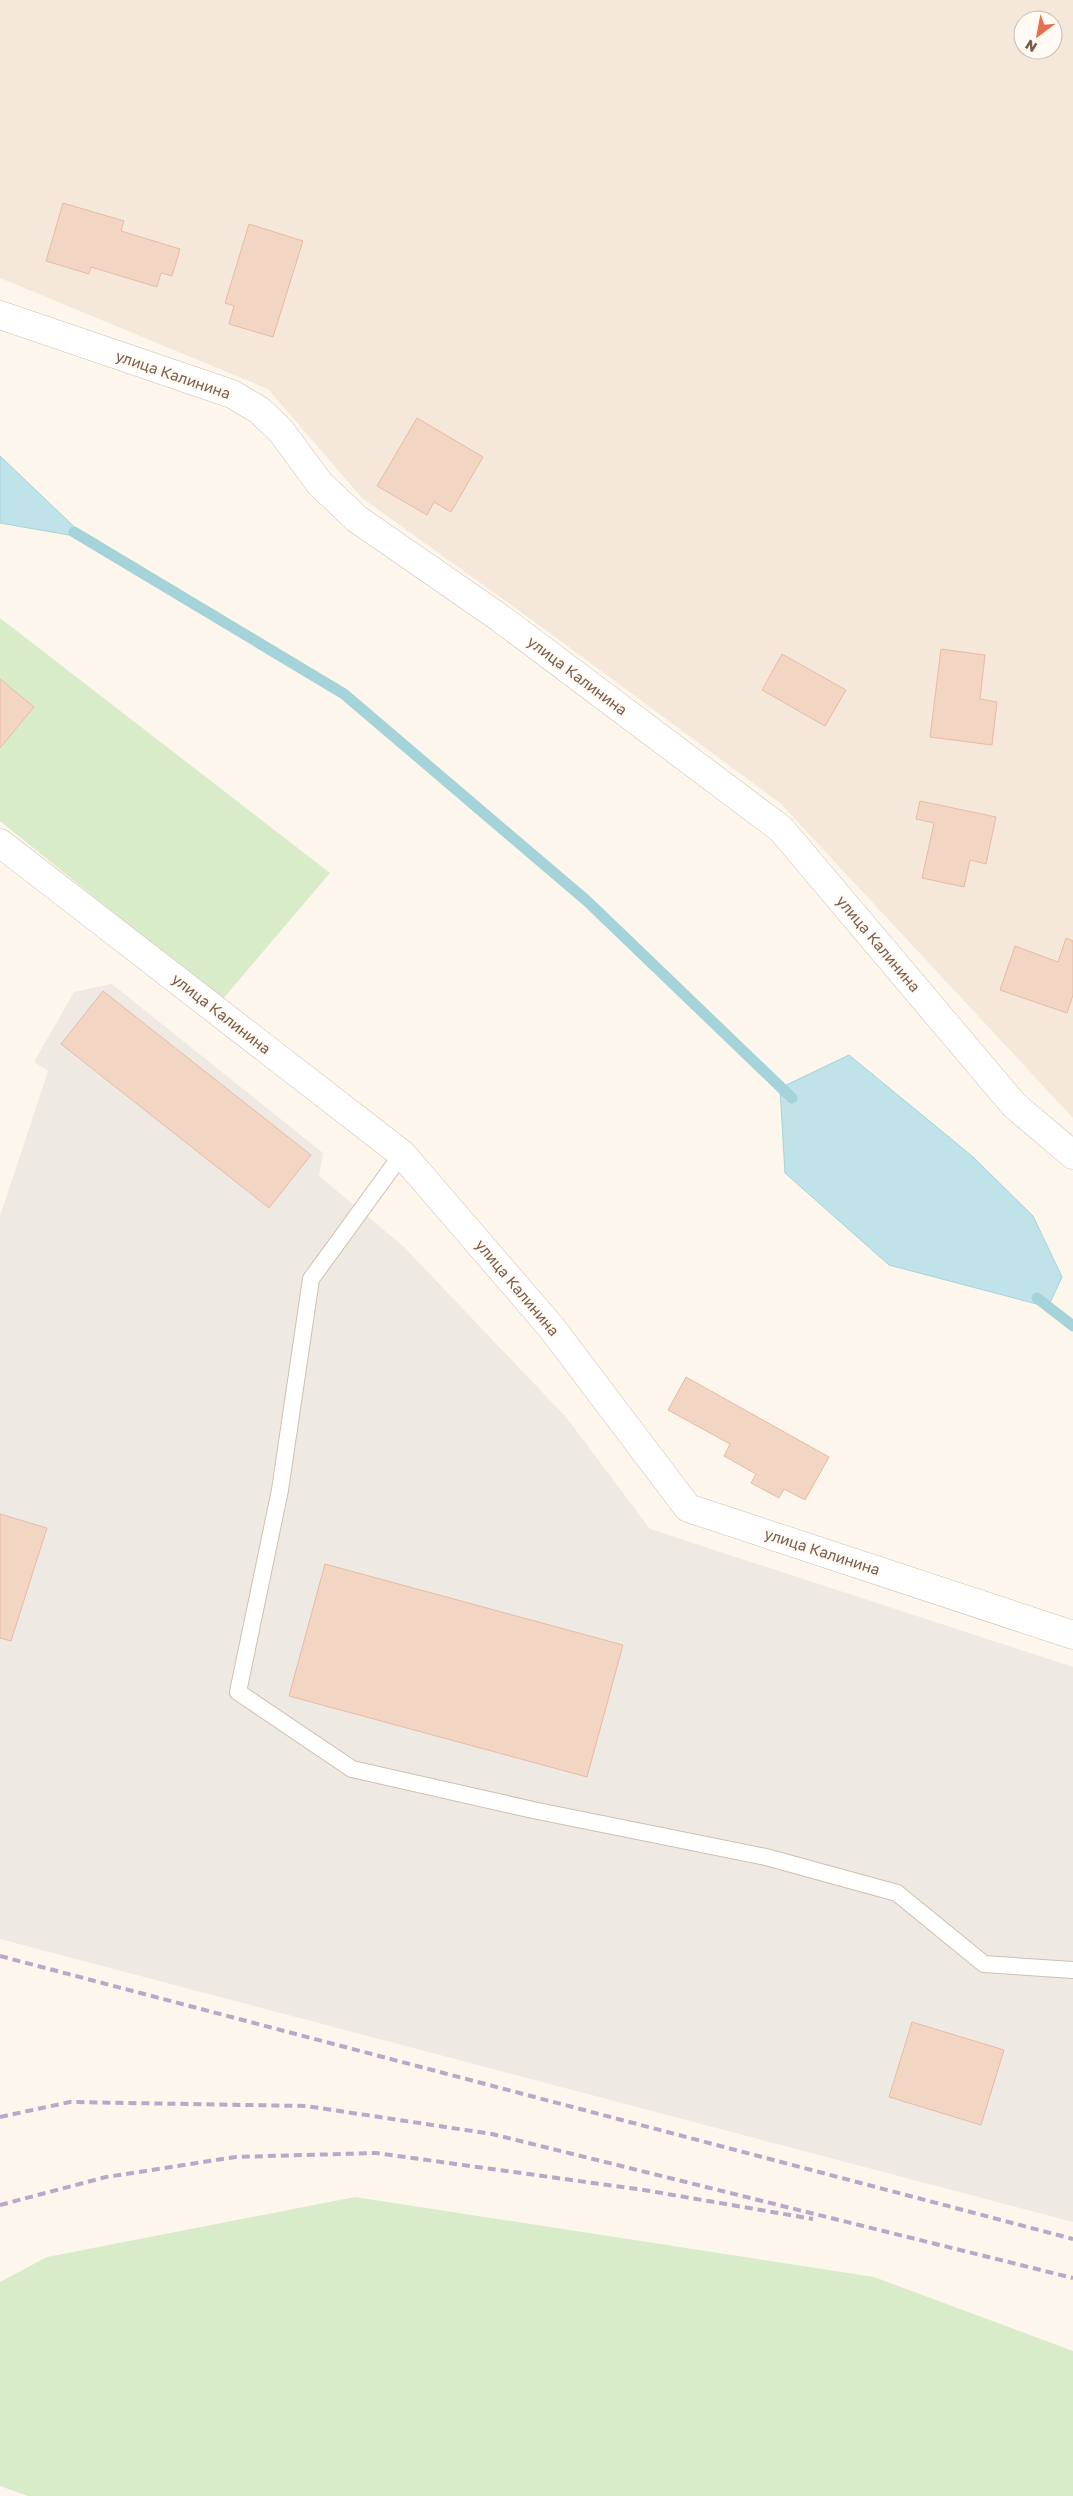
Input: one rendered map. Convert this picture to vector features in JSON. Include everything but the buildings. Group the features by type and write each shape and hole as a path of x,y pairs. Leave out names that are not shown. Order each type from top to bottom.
{"street":[{"name":"улица Калинина","path":"0,315 33,328 232,394 258,410 281,431 320,484 357,519 500,618 781,829 1014,1105 1073,1155"},
{"name":"улица Калинина","path":"0,843 402,1154 551,1327 688,1508 1073,1635"}],"lane":[{"path":"402,1154 311,1279 280,1490 238,1692 352,1769 533,1810 766,1856 897,1893 984,1964 1073,1970"}],"shaded area":[{"path":"0,0 1073,0 1073,1118 780,803 543,628 362,498 268,389 0,278"},
{"path":"112,984 323,1153 319,1176 404,1247 566,1417 650,1529 1073,1667 1073,2222 0,1939 0,1216 48,1071 34,1062 74,992"}],"green space":[{"path":"0,618 330,873 222,1000 0,821"},
{"path":"355,2197 874,2277 1073,2351 1073,2496 28,2496 0,2486 0,2282 47,2257"}],"water":[{"path":"0,456 86,538 0,523"},
{"path":"849,1055 972,1156 1033,1216 1062,1277 1048,1307 889,1265 785,1173 780,1088"}],"waterway":[{"path":"74,532 344,694 587,901 792,1098"},
{"path":"1037,1298 1073,1326"}],"railway":[{"path":"0,1956 1073,2239"},
{"path":"0,2117 70,2102 306,2106 492,2134 1073,2278"},
{"path":"0,2205 106,2177 236,2157 376,2153 644,2190 813,2219"}]}
